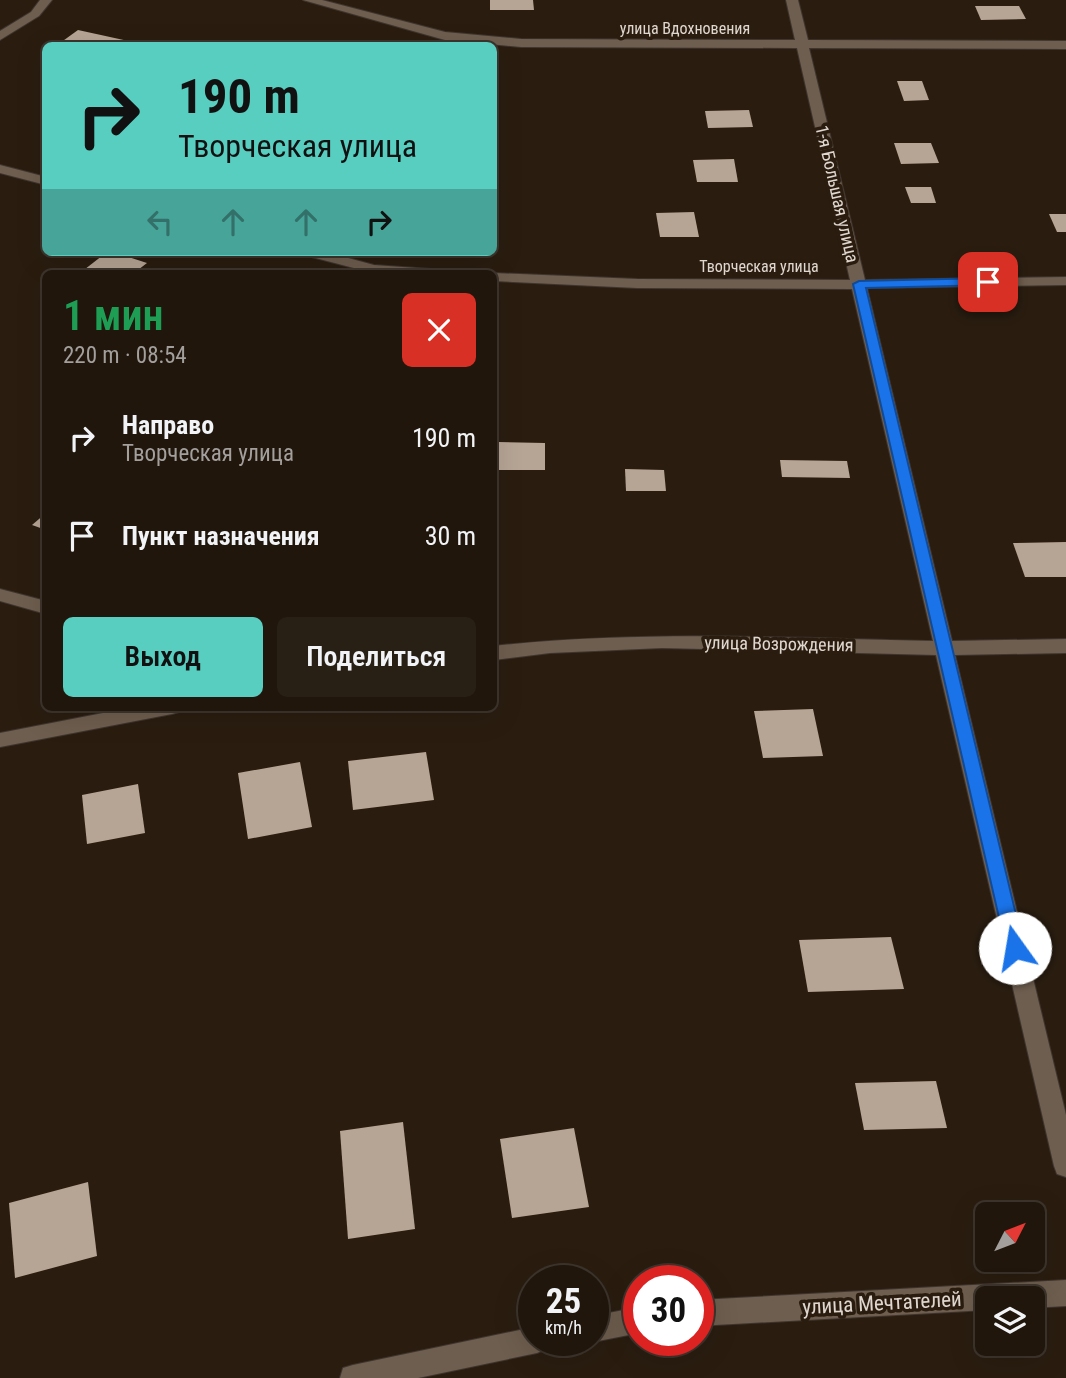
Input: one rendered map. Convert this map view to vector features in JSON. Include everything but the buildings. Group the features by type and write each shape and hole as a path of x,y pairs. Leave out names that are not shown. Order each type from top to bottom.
{"street":[{"path":"0,36 35,14 46,0"},
{"name":"улица Вдохновения","path":"309,0 445,36 521,43 1066,45"},
{"name":"1-я Большая улица","path":"792,0 1066,1166"},
{"path":"0,169 42,180"},
{"path":"323,256 374,270"},
{"name":"Творческая улица","path":"497,277 586,283 859,284 1066,281"},
{"path":"0,595 42,607"},
{"name":"улица Возрождения","path":"497,653 553,645 740,642 944,648 1066,646"},
{"path":"0,740 151,711"},
{"name":"улица Мечтателей","path":"714,1312 1066,1293"},
{"path":"353,1378 518,1344"}],"route":[{"path":"988,282 859,284 1015,948"}]}
